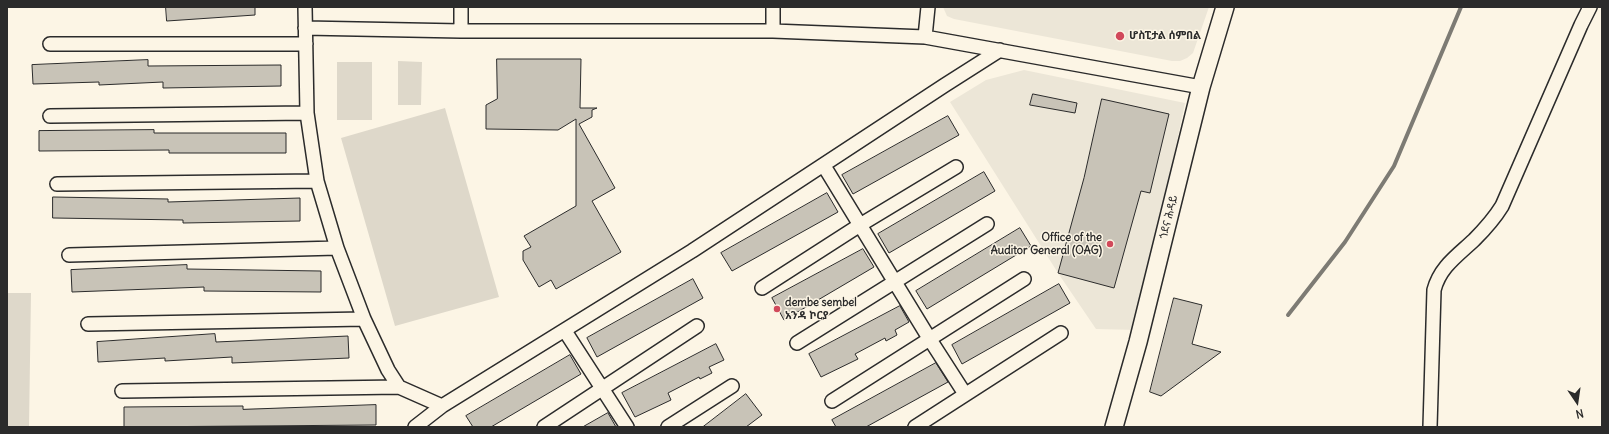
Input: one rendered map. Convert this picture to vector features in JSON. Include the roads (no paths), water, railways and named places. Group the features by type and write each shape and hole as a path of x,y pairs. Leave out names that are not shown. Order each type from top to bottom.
{"main road":[{"name":"ጎደና ሕዳይ","path":"1114,427 1138,342 1201,87 1225,7"}],"street":[{"path":"305,7 306,113 317,181 337,248 364,320 388,370 400,387"},
{"path":"460,7 461,31"},
{"path":"773,7 773,31"},
{"path":"925,37 928,7"},
{"path":"1430,427 1434,290 1437,279 1442,270 1484,230 1502,206 1590,7"},
{"path":"305,28 461,31 773,31 925,37 1201,87"},
{"path":"50,44 306,44"},
{"path":"415,427 442,406 692,252 1000,50"},
{"path":"50,116 306,113"},
{"path":"824,166 965,394"},
{"path":"762,288 860,225 956,167"},
{"path":"57,184 317,181"},
{"path":"797,343 987,224"},
{"path":"69,255 337,248"},
{"path":"832,401 1024,279"},
{"path":"88,324 364,320"},
{"path":"544,427 697,326"},
{"path":"565,331 627,427"},
{"path":"915,427 1061,333"},
{"path":"668,427 732,386"},
{"path":"122,391 400,387 442,406"}],"waterway":[{"path":"1288,315 1345,242 1394,166 1461,7"}],"place":[{"name":"ሆስፒታል ሰምበል","path":"1120,36"},
{"name":"Office of the Auditor General (OAG)","path":"1110,244"},
{"name":"dembe sembel አንዳ ኮርያ","path":"777,309"}]}
